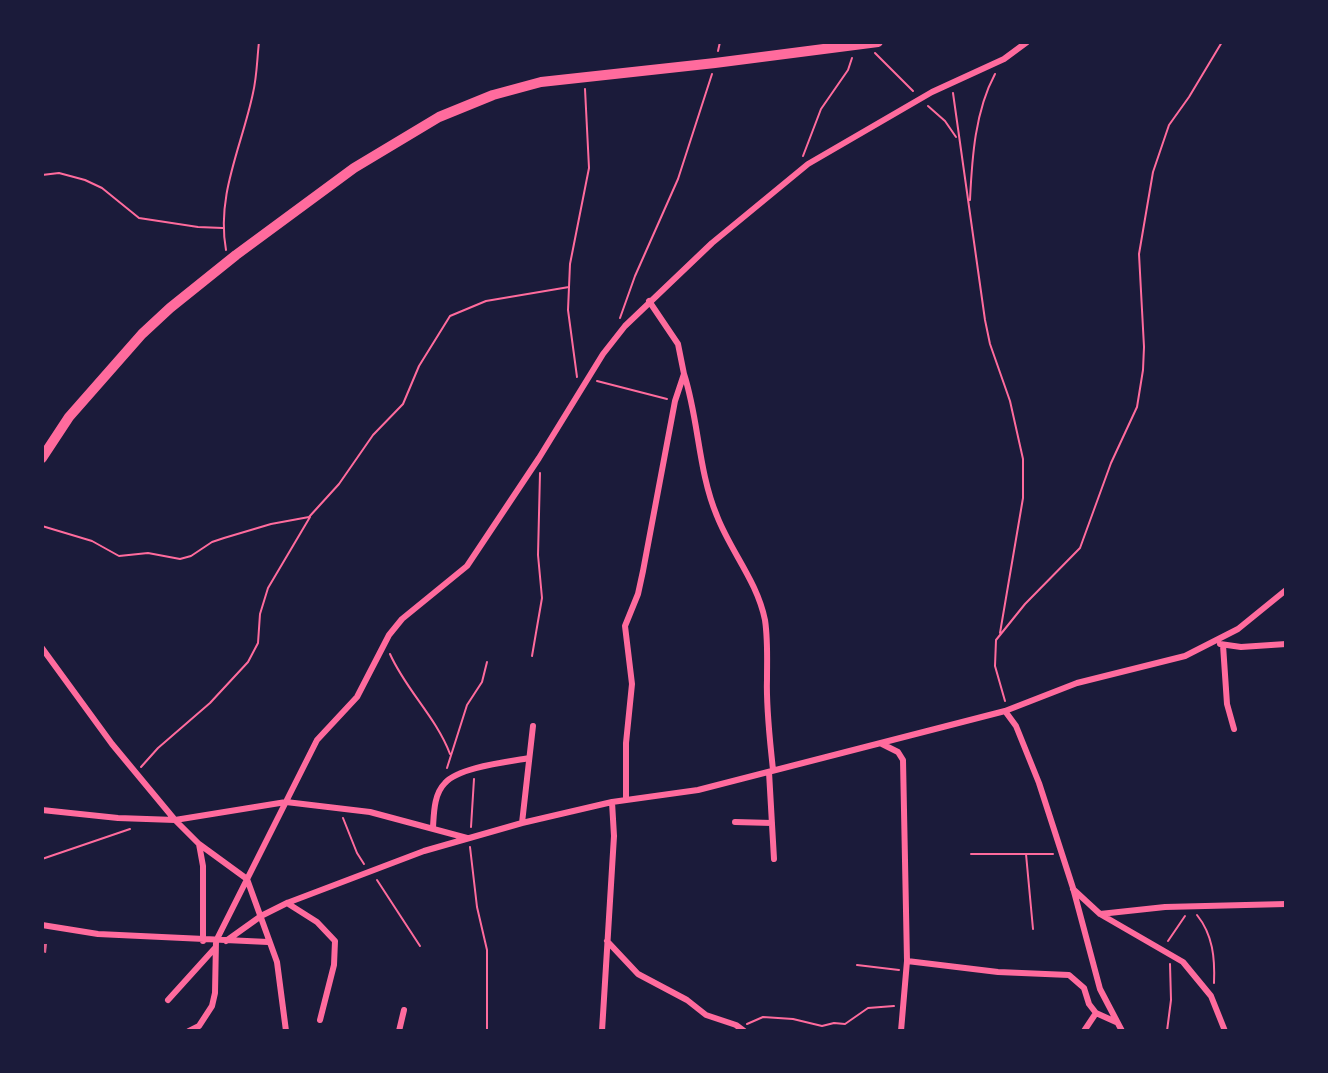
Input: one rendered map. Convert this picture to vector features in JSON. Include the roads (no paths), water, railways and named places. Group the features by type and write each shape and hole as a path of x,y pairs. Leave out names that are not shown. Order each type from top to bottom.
{"street":[{"path":"42,458 69,417 142,334 227,262 354,168 439,117 493,95 541,82 878,42"},
{"path":"168,1000 216,944 317,741 357,697 385,643 402,619 467,566 539,458 603,354 649,300 712,243 808,164 920,99 1004,58 1027,42"},
{"path":"649,300 678,344 693,402 702,466 716,516 751,578 764,616 767,634 774,859"},
{"path":"626,800 626,743 632,684 625,626 638,594 644,571 675,402 684,374"},
{"path":"226,941 261,916 287,903 371,870 469,838 612,802 698,790 882,744 1007,710 1077,683 1185,656 1238,629 1286,590"},
{"path":"1214,642 1240,647 1286,644"},
{"path":"1223,645 1227,704 1234,729"},
{"path":"42,648 85,709 175,820 199,844 247,879 277,962 286,1031"},
{"path":"1007,710 1040,783 1073,888 1100,989 1122,1031"},
{"path":"522,823 533,726"},
{"path":"882,744 898,752 903,760 907,961 901,1031"},
{"path":"433,827 436,802 442,786 449,779 474,770 530,758"},
{"path":"42,810 151,821 175,820 286,802 339,807 433,827 469,838"},
{"path":"602,1031 614,836 612,802"},
{"path":"735,822 772,823"},
{"path":"199,844 203,880 203,941"},
{"path":"1073,888 1100,914 1167,952 1193,971 1213,1001 1225,1031"},
{"path":"287,903 317,922 335,941 334,965 320,1020"},
{"path":"1100,914 1165,907 1286,904"},
{"path":"42,925 98,934 203,941 216,944 226,941 268,942"},
{"path":"607,941 638,974 687,1000 706,1014 742,1029"},
{"path":"189,1031 199,1026 212,1006 215,993 216,944"},
{"path":"907,961 998,972 1069,975 1084,988 1089,1004 1096,1013 1117,1023"},
{"path":"399,1031 404,1010"},
{"path":"1084,1031 1096,1013"}]}
